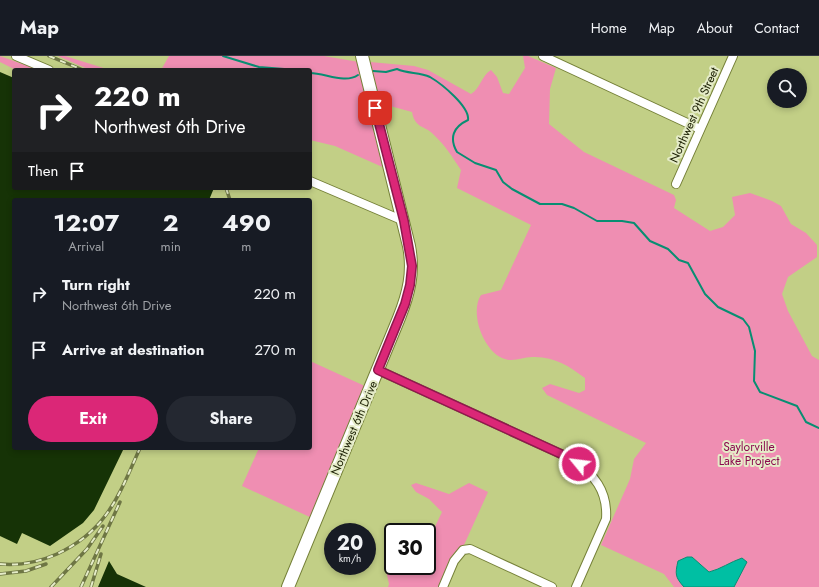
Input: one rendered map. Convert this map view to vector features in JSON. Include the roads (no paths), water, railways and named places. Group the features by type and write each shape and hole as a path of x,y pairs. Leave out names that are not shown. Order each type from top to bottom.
{"main road":[{"name":"Northwest 6th Drive","path":"288,587 405,304 410,285 411,257 404,221 362,56"}],"street":[{"path":"16,56 44,68"},
{"path":"543,56 700,129"},
{"name":"Northwest 9th Street","path":"676,184 733,56"},
{"path":"312,182 404,221"},
{"path":"378,370 572,459 585,468 601,489 605,498 606,518 576,587"},
{"path":"443,587 454,561 463,550 470,549 552,587"}],"water":[{"path":"687,557 692,557 709,572 742,558 747,562 734,587 684,587 677,578 676,569 678,561"}],"waterway":[{"path":"223,56 259,67 272,68"},
{"path":"373,71 386,72 397,69 405,72 422,74 430,77 448,90 465,109 468,120 459,126 454,133 453,142 457,152 475,163 496,170 503,182 512,189 540,204 562,204 574,208 597,221 622,221 634,223 650,241 668,249 679,260 688,263 705,294 718,307 743,319 749,327 755,351 754,381 760,392 797,406 806,422 819,428"},
{"path":"312,73 341,78 358,75"}],"railway":[{"path":"49,56 78,68"},
{"path":"227,190 229,198"},
{"path":"0,564 22,564 43,559 57,554 74,545 88,534 100,523 118,496 139,450"},
{"path":"81,587 120,502"},
{"path":"51,587 87,549 103,526"},
{"path":"91,587 101,554"},
{"path":"0,574 26,571 46,564"}],"park label":[{"name":"Saylorville Lake Project","path":"749,454"}]}
